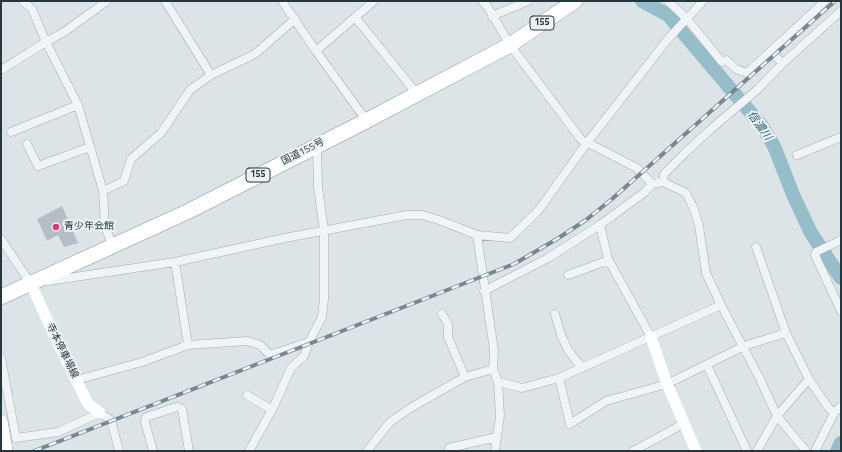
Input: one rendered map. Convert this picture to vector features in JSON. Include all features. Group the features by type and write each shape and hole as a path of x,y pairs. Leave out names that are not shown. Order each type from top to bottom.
{"highway":[{"name":"国道155号","path":"1,298 189,211 418,94 510,45 575,1"}],"main road":[{"name":"寺本停車場線","path":"31,284 88,404 100,413"},
{"path":"651,337 667,384 696,451"},
{"path":"1,421 6,451"}],"street":[{"path":"23,1 32,9 46,42 78,105 103,192 105,227 113,246"},
{"path":"1,70 64,32 107,1"},
{"path":"165,1 211,75"},
{"path":"282,1 366,120"},
{"path":"316,51 374,1"},
{"path":"482,1 510,45 580,138 587,144 637,168 652,184"},
{"path":"492,16 528,1"},
{"path":"668,1 722,62 726,60 736,69 747,72 825,1"},
{"path":"1,239 31,284 175,262 285,238 407,215 422,215 477,235 510,238 538,211 587,144 668,39 703,1"},
{"path":"663,182 664,174 711,129 758,89 783,63 841,11"},
{"path":"355,17 418,94"},
{"path":"103,192 124,181 131,160 161,133 190,90 211,75 255,54 295,19"},
{"path":"770,52 783,63"},
{"path":"11,132 78,105"},
{"path":"797,155 841,137"},
{"path":"27,144 38,166 90,147"},
{"path":"249,451 272,410 291,368 304,356 322,316 324,299 324,231 318,187 317,145"},
{"path":"484,291 548,258 600,225 645,192 652,184 663,182 686,193 694,209 699,226 706,273 721,305 744,346 777,416 806,451"},
{"path":"600,225 609,260 651,337"},
{"path":"477,235 484,291 494,350 493,369 498,382 500,416 495,451"},
{"path":"841,240 816,252 815,255 841,311"},
{"path":"756,247 786,333 809,379 828,407 834,413"},
{"path":"568,275 609,260"},
{"path":"175,262 188,345"},
{"path":"498,382 522,388 559,378 721,305"},
{"path":"442,314 448,324 448,337 465,377"},
{"path":"555,314 561,335 568,350 582,368"},
{"path":"559,378 570,424 606,401 667,384 744,346 786,333"},
{"path":"77,380 142,362 188,345 247,341 260,345 270,355 309,342"},
{"path":"1,358 16,438 58,432 100,413 111,420 119,451"},
{"path":"707,365 747,451"},
{"path":"367,451 390,422 424,400 465,377 493,369"},
{"path":"757,451 777,416 809,379"},
{"path":"247,395 272,410"},
{"path":"815,451 834,413 841,406"},
{"path":"153,451 146,417 177,407 182,409 189,451"},
{"path":"633,451 676,428 683,421"},
{"path":"448,451 449,448 497,437"}],"building":[{"name":"青少年会館","path":"62,206 78,243 64,247 58,235 47,241 37,219"}],"waterway":[{"name":"信濃川","path":"642,1 668,15 762,126 774,146 794,197 811,233 841,278"},
{"name":"信濃川","path":"837,451 841,443"}],"railway":[{"path":"34,451 514,264 586,220 612,199 835,1"}],"place":[{"name":"青少年会館","path":"56,227"}]}
